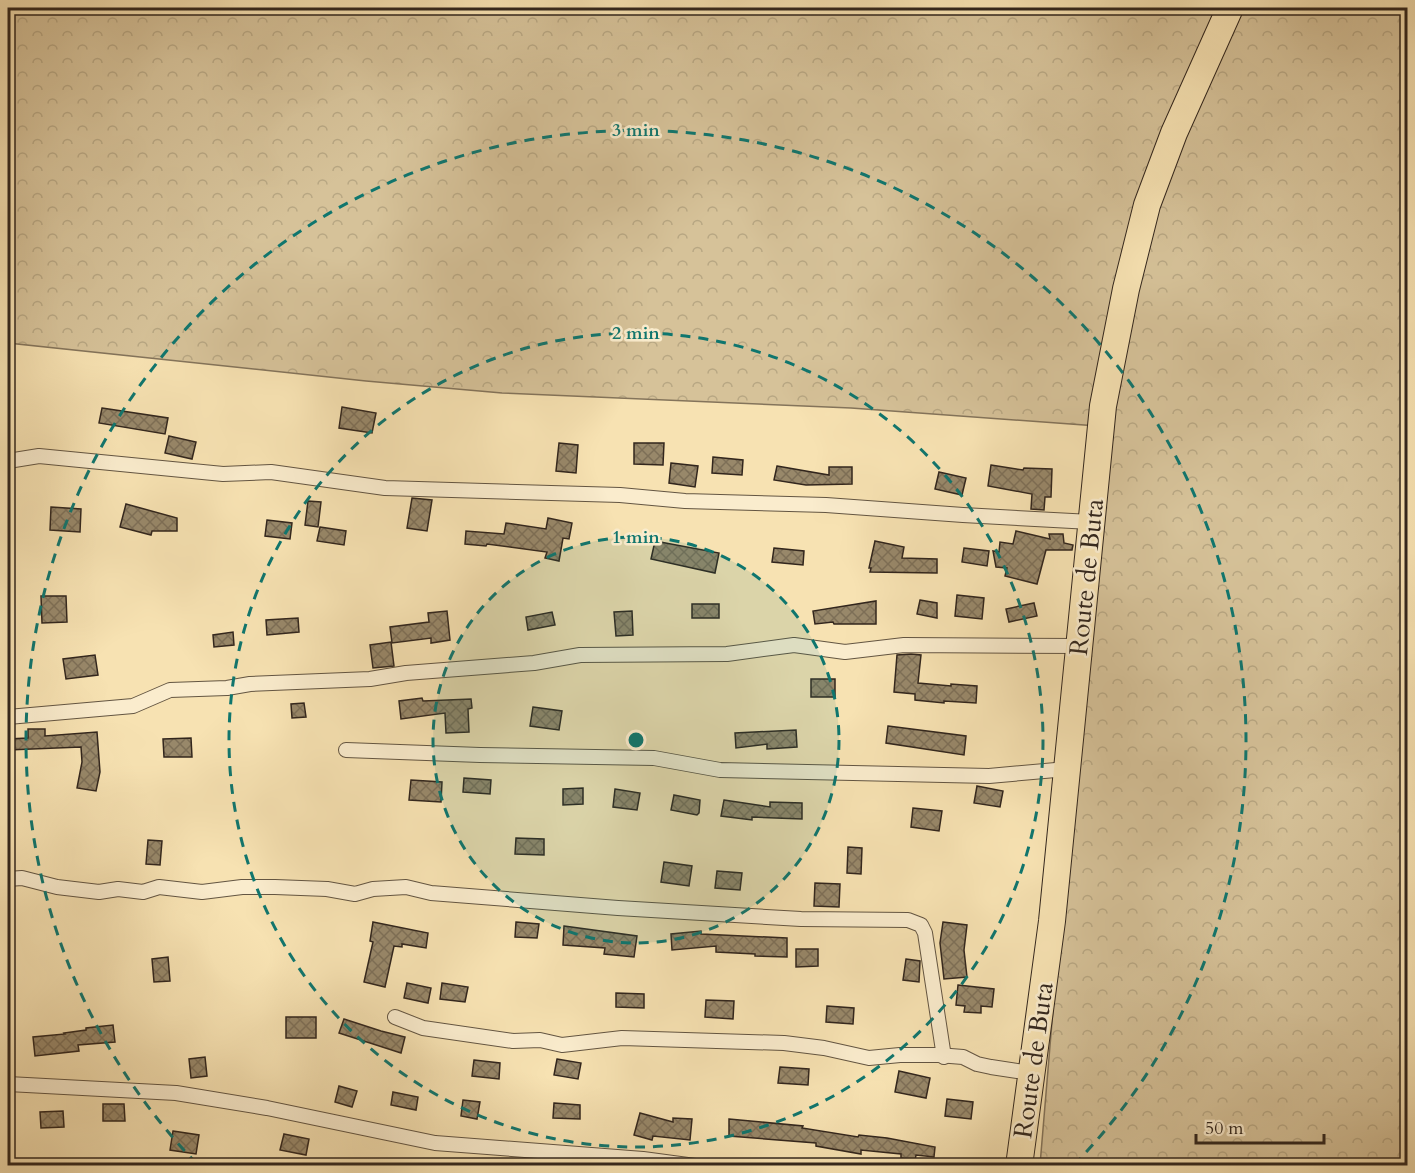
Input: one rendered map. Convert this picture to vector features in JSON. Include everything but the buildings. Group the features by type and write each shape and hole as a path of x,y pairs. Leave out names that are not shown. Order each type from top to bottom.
{"highway":[{"name":"Route de Buta","path":"1019,1166 1052,921 1103,406 1126,289 1147,205 1174,133 1230,8"}],"street":[{"path":"8,460 39,456 223,474 271,472 397,488 620,495 685,501 826,505 1091,522"},
{"path":"8,717 133,706 170,690 370,679 406,673 534,663 580,655 727,654 794,645 844,652 904,645 1079,646"},
{"path":"346,750 654,758 720,770 989,776 1067,769"},
{"path":"8,879 22,878 57,886 105,892 118,889 143,892 159,887 201,892 242,887 275,887 327,889 355,894 373,889 406,886 431,893 618,908 821,919 908,920 921,925 925,933 944,1057"},
{"path":"395,1017 423,1028 513,1041 540,1040 562,1045 622,1038 772,1042 824,1048 869,1058 938,1055 963,1058 977,1064 1031,1073"},
{"path":"8,1084 176,1093 267,1108 435,1143 643,1159 695,1166"}],"green space":[{"path":"8,8 1407,8 1407,1165 1040,1165 1074,760 1111,427 851,408 502,393 8,343"}]}
